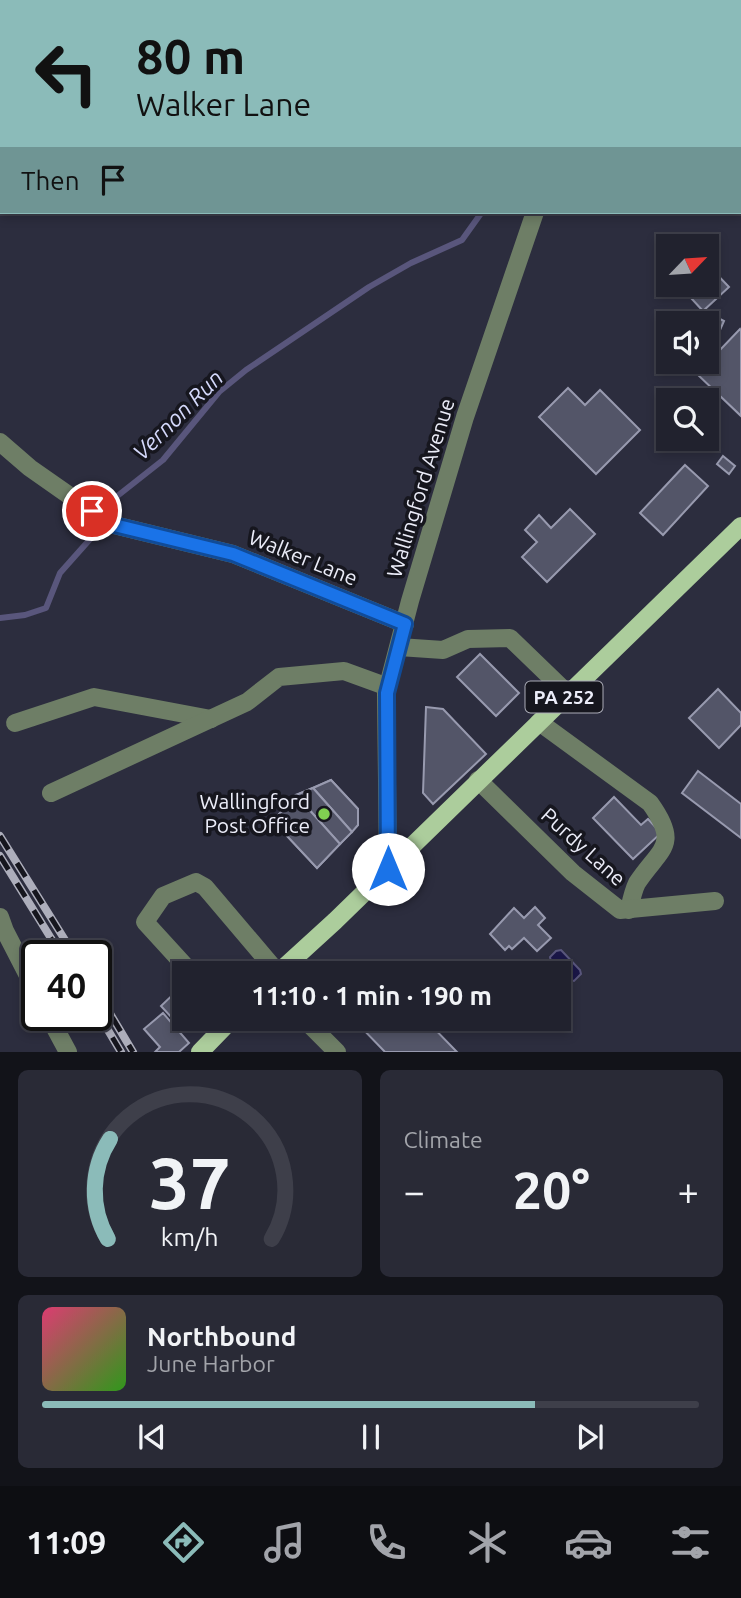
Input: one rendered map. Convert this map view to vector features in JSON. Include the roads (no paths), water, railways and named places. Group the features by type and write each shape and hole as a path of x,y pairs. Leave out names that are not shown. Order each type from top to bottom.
{"main road":[{"name":"PA 252","path":"291,961 741,526"},
{"path":"200,1052 220,1031"}],"street":[{"name":"Wallingford Avenue","path":"388,869 388,687 410,601 465,417 535,214"},
{"name":"Walker Lane","path":"0,442 30,468 110,524 233,554 405,624"},
{"path":"399,647 443,650 468,639 510,638 568,694"},
{"path":"51,793 247,702 279,677 344,671 388,687"},
{"path":"15,723 93,697 211,719"},
{"path":"540,722 650,803 660,817 666,833 664,850 636,885 629,909"},
{"name":"Purdy Lane","path":"478,780 573,873 620,910 715,901"},
{"path":"181,961 145,922 163,896 196,882 205,887 268,961"},
{"path":"0,917 21,962"},
{"path":"57,1031 68,1052"},
{"path":"316,1031 337,1052"}],"waterway":[{"name":"Vernon Run","path":"0,618 25,615 46,608 60,573 92,537 111,501 163,460 219,392 246,370 369,287 411,263 462,240 481,214"}],"railway":[{"path":"0,836 65,940"},
{"path":"0,856 52,940"},
{"path":"112,1017 133,1052"},
{"path":"108,1031 121,1052"}],"place":[{"name":"Wallingford Post Office","path":"324,814"}]}
